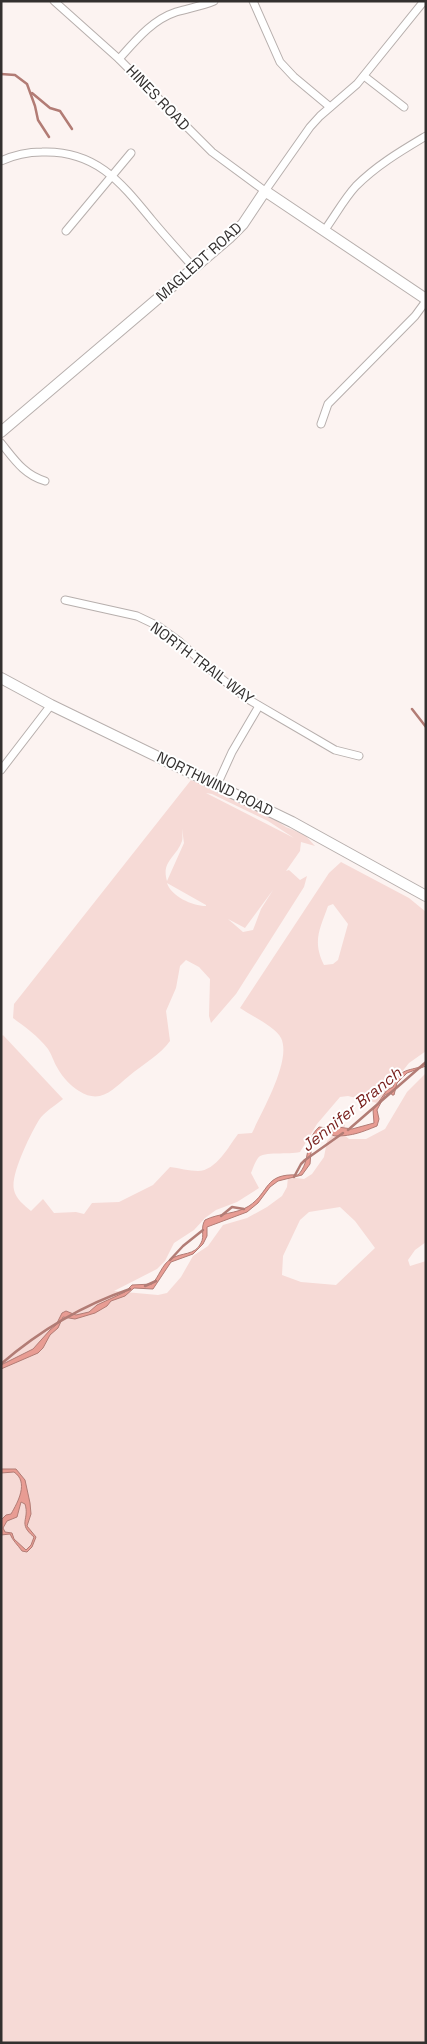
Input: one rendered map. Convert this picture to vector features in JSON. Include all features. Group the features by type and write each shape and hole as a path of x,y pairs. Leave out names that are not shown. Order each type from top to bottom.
{"street":[{"name":"HINES ROAD","path":"54,1 119,59 212,152 265,191"},
{"path":"253,1 280,62 294,77 330,107"},
{"path":"321,424 328,404 416,316 426,300 265,191 300,139 330,107 364,76 424,1"},
{"path":"119,59 154,24 175,12 210,2"},
{"path":"364,76 404,107"},
{"path":"324,230 350,193 367,176 389,158 426,136"},
{"path":"1,161 13,156 35,152 61,152 86,159 112,175 194,268"},
{"path":"66,231 131,153"},
{"name":"MAGLEDT ROAD","path":"1,432 243,224 265,191"},
{"path":"1,443 24,470 30,475 45,481"},
{"name":"NORTH TRAIL WAY","path":"65,600 137,616 158,626 180,642 232,688 259,706 336,750 359,756"},
{"name":"NORTHWIND ROAD","path":"1,678 51,705 337,845 426,896"},
{"path":"1,770 51,705"},
{"path":"217,785 232,752 259,706"}],"shaded area":[{"path":"191,780 259,809 286,827 305,835 315,846 301,842 300,851 286,871 289,870 300,880 307,876 304,887 236,994 211,1023 209,1016 210,979 199,967 186,960 180,966 176,988 166,1011 170,1041 156,1055 106,1094 100,1096 87,1095 70,1084 60,1072 44,1044 13,1018 14,1004","holes":["206,793 212,794 268,821 294,838","182,829 184,843 167,881 166,869 179,847","167,883 206,906 200,906 183,899 169,888","273,890 261,909 253,930 243,932 228,919 245,928"]},
{"path":"341,862 409,898 426,912 426,1051 409,1063 377,1103 348,1096 340,1097 317,1124 300,1152 271,1154 258,1158 251,1173 259,1188 237,1202 216,1210 205,1218 194,1230 174,1243 165,1261 157,1269 114,1291 158,1295 167,1293 181,1277 193,1256 208,1246 223,1225 247,1218 282,1196 287,1187 288,1177 304,1179 312,1174 324,1157 327,1141 345,1123 344,1135 349,1139 366,1139 385,1129 407,1092 426,1073 426,1242 415,1250 408,1260 410,1266 426,1261 426,2043 1,2043 1,1037 3,1035 63,1099 47,1111 39,1120 15,1175 15,1193 31,1211 43,1199 54,1213 76,1212 84,1214 92,1203 119,1202 153,1185 170,1167 198,1171 211,1167 238,1134 252,1133 274,1085 283,1059 283,1047 278,1034 240,1008 329,873","holes":["333,904 348,924 338,960 333,964 324,965 318,949 318,935 328,906","340,1207 355,1221 375,1248 336,1285 301,1282 282,1275 283,1256 300,1220 309,1212"]},
{"name":"Jennifer Branch","path":"426,1063 426,1066 407,1073 397,1083 394,1095 391,1092 385,1095 377,1110 379,1119 377,1126 342,1136 334,1136 321,1130 312,1140 310,1164 302,1175 278,1181 247,1212 207,1227 207,1236 203,1244 193,1254 171,1262 153,1289 134,1288 125,1296 111,1301 107,1306 95,1313 75,1319 63,1317 58,1328 50,1335 38,1353 1,1369 1,1365 33,1349 56,1325 62,1313 66,1311 76,1315 89,1312 97,1305 125,1292 132,1285 152,1284 168,1261 192,1252 198,1247 202,1240 205,1220 244,1209 256,1201 273,1180 287,1175 298,1175 305,1163 311,1139 319,1127 327,1128 331,1126 352,1129 374,1123 373,1110 387,1090 393,1087 400,1075"},
{"path":"1,1469 16,1469 25,1480 31,1514 27,1526 36,1537 32,1547 27,1552 22,1551 10,1534 1,1535 1,1520 6,1515 11,1514 21,1492 21,1481 14,1472 1,1473","holes":["21,1502 25,1504 25,1525 34,1537 31,1545 26,1550 14,1539 12,1533 5,1532 3,1528 7,1521 17,1517"]}],"waterway":[{"path":"1,74 15,75 27,84 38,120 49,137"},
{"path":"32,93 50,108 60,111 72,129"},
{"path":"412,709 426,727"},
{"name":"Jennifer Branch","path":"348,1130 426,1062"},
{"name":"Jennifer Branch","path":"294,1177 305,1160 343,1133"},
{"name":"Jennifer Branch","path":"221,1216 232,1207 244,1209"},
{"name":"Jennifer Branch","path":"170,1260 183,1246 203,1230"},
{"name":"Jennifer Branch","path":"145,1286 156,1281"},
{"name":"Jennifer Branch","path":"1,1364 30,1341 62,1320 95,1303 130,1289"}]}
